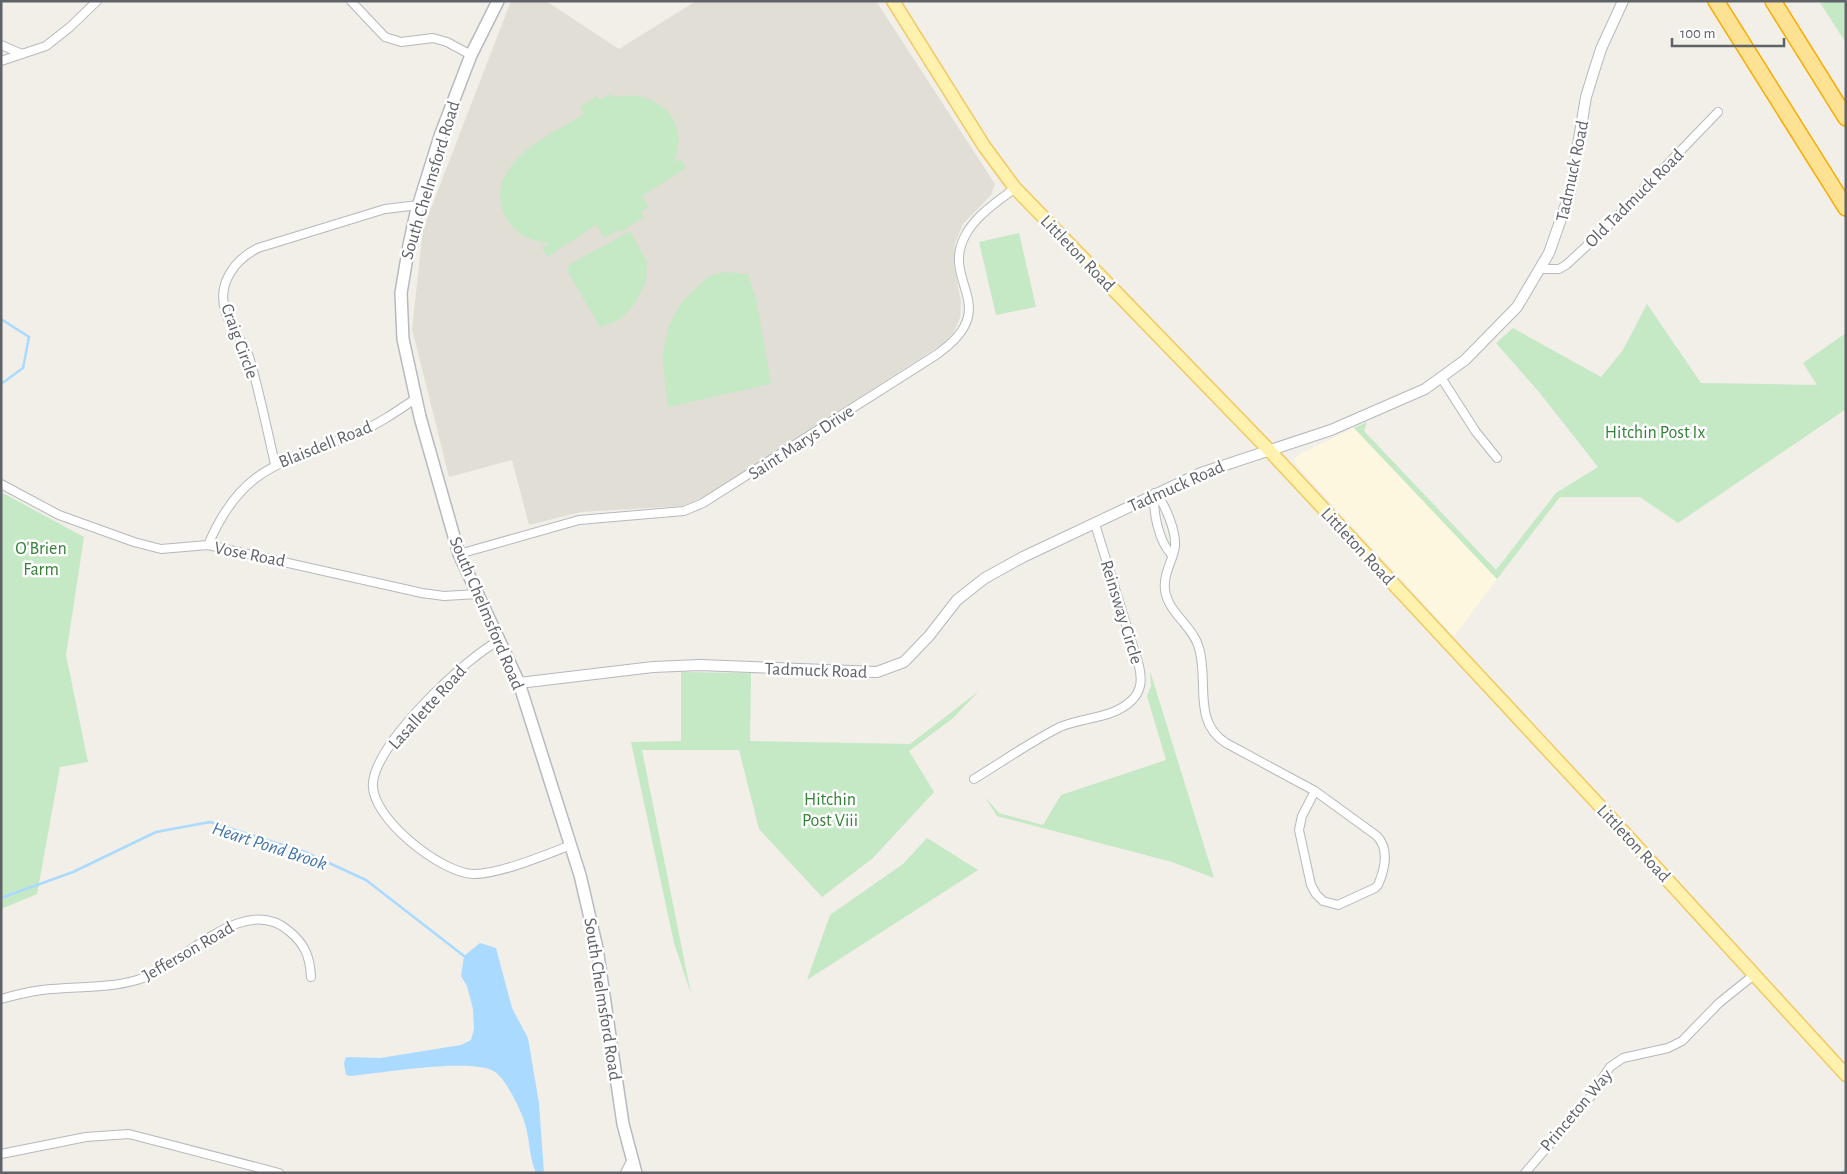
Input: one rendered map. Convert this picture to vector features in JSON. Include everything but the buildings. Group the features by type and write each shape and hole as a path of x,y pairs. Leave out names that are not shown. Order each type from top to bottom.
{"highway":[{"path":"1716,1 1846,208"},
{"path":"1773,1 1846,118"}],"main road":[{"name":"South Chelmsford Road","path":"498,1 471,54 440,136 419,205 409,244 401,293 403,339 415,399 459,554 519,683 571,845 595,939 620,1104 636,1173"},
{"name":"Littleton Road","path":"893,1 979,139 1015,188 1268,449 1755,974 1846,1075"}],"street":[{"path":"1,61 51,42 97,1"},
{"path":"351,1 384,37 401,42 433,38 447,42 471,54"},
{"name":"Tadmuck Road","path":"519,683 653,667 700,665 877,672 892,668 904,662 957,600 969,590 1023,558 1155,493 1201,473 1355,420 1442,379 1465,360 1517,307 1541,270 1560,226 1570,193 1586,98 1599,56 1623,1"},
{"path":"1,45 22,54"},
{"name":"Old Tadmuck Road","path":"1541,270 1559,269 1566,265 1604,230 1718,112"},
{"name":"Saint Marys Drive","path":"459,554 579,520 684,511 704,503 936,356 953,344 963,332 969,316 959,256 964,237 984,212 1015,188"},
{"name":"Craig Circle","path":"275,464 250,358 226,314 224,288 229,273 246,254 258,248 385,209 419,205"},
{"path":"1442,379 1476,432 1497,458"},
{"name":"Blaisdell Road","path":"208,545 222,516 240,493 275,464 356,434 386,418 415,399"},
{"name":"Vose Road","path":"1,484 66,518 134,542 161,548 208,545 422,593 444,596 478,594"},
{"path":"1155,493 1164,502 1174,538 1174,546 1165,575 1165,591 1168,601 1193,634 1200,649 1204,707 1210,728 1226,743 1315,791 1377,836 1386,852 1380,880 1375,888 1343,904 1323,901 1311,885 1299,824 1315,791"},
{"name":"Reinsway Circle","path":"974,779 1062,726 1127,705 1139,690 1139,666 1095,524"},
{"name":"Lasallette Road","path":"500,640 484,648 468,662 416,713 400,733 376,769 373,783 375,798 380,809 397,829 440,862 462,872 487,872 571,845"},
{"name":"Jefferson Road","path":"1,999 42,990 102,986 138,980 162,970 229,925 251,919 275,922 294,935 308,953 311,977"},
{"name":"Princeton Way","path":"1524,1173 1591,1096 1610,1067 1623,1058 1668,1048 1682,1041 1719,1003 1755,974"},
{"path":"1,1154 86,1137 129,1134 280,1173"},
{"path":"626,1173 632,1160"}],"shaded area":[{"path":"511,1 546,1 619,49 696,1 876,1 995,184 991,195 963,224 955,243 954,266 961,301 960,318 953,333 944,343 706,496 682,506 581,512 529,525 512,460 449,477 412,329 423,229"},
{"path":"1354,428 1497,579 1454,637 1296,465 1294,459 1300,454"}],"green space":[{"path":"1819,1 1846,1 1846,43"},
{"path":"610,94 612,97 628,95 642,97 655,102 666,110 674,120 678,132 678,147 674,163 680,159 686,168 642,196 648,207 641,212 644,217 621,232 619,230 605,238 596,225 547,257 542,248 549,243 523,236 513,228 505,216 500,198 502,181 510,167 523,154 538,142 584,114 580,107 597,96 600,100"},
{"path":"630,231 647,262 646,282 634,305 621,319 600,327 568,272 569,265"},
{"path":"1019,233 1036,307 996,315 979,242"},
{"path":"724,272 748,274 757,302 771,384 668,407 662,357 669,325 682,302 709,276"},
{"name":"Hitchin Post Ix","path":"1647,304 1701,383 1817,385 1803,363 1846,333 1846,409 1678,523 1640,497 1560,497 1497,579 1354,428 1367,422 1364,431 1496,570 1556,493 1598,467 1539,392 1496,343 1513,328 1601,377 1623,350"},
{"name":"O'Brien Farm","path":"1,492 84,537 66,655 88,762 60,767 37,894 1,909"},
{"path":"1150,671 1214,878 1172,862 997,816 985,797 999,813 1043,825 1061,795 1166,760 1147,696 1151,686"},
{"name":"Hitchin Post Viii","path":"681,672 751,673 750,741 910,744 979,691 952,719 909,751 934,792 873,858 822,897 759,829 739,750 642,750 691,994 674,943 631,742 681,741"},
{"path":"927,838 978,870 807,980 830,915 903,864"}],"water":[{"path":"480,943 496,948 512,1008 528,1038 539,1103 544,1173 536,1173 527,1130 521,1112 509,1088 495,1072 484,1068 448,1066 346,1075 344,1063 346,1057 380,1058 461,1045 471,1040 474,1029 473,1009 467,986 461,976 464,956"}],"waterway":[{"name":"Heart Pond Brook","path":"1,319 29,337 23,368 1,384"},
{"name":"Heart Pond Brook","path":"1,898 73,872 156,832 210,822 305,852 366,880 464,956"},
{"path":"1842,1173 1846,1170"}]}
